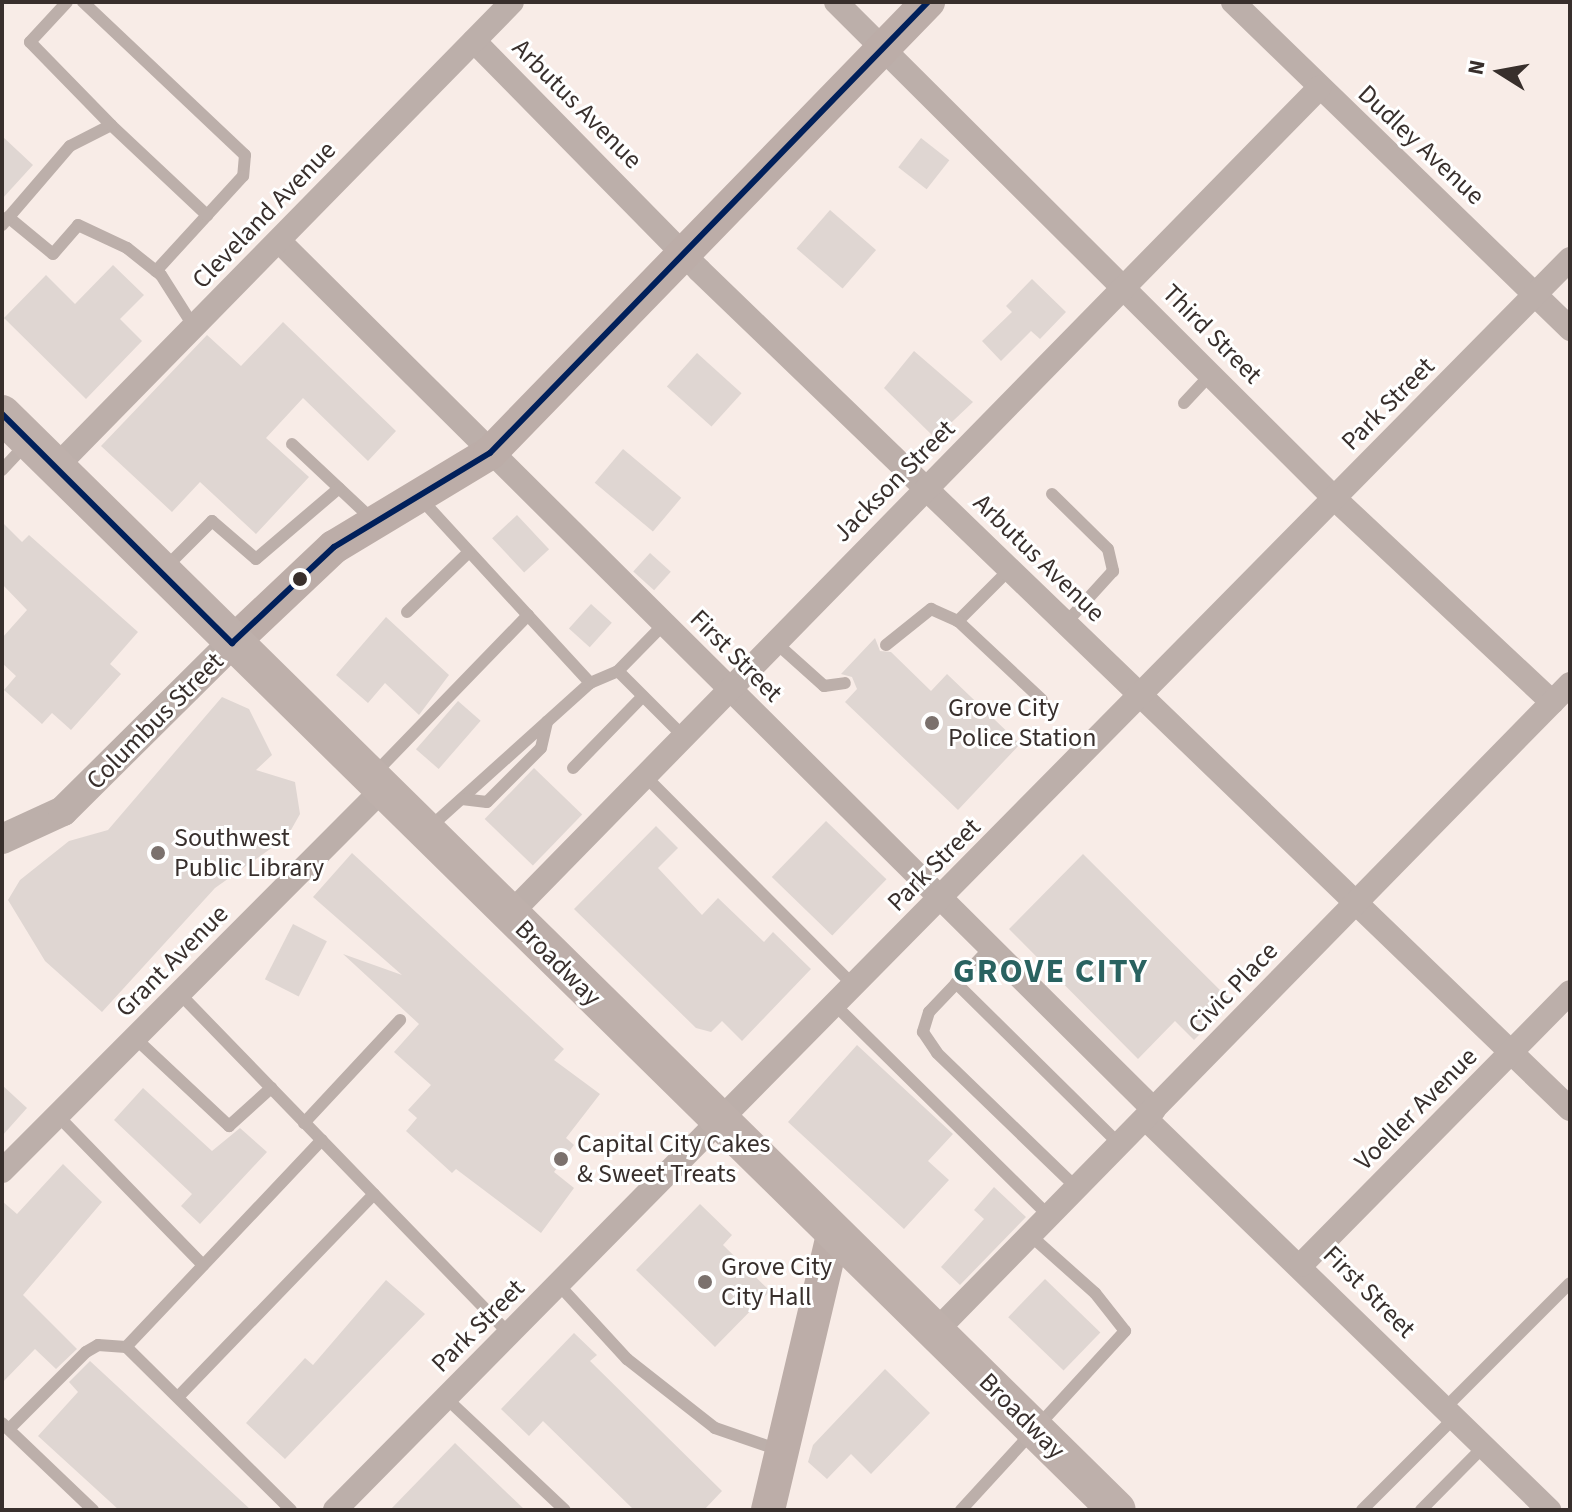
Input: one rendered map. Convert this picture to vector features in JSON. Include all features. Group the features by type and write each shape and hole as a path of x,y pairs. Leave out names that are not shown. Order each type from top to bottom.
{"main road":[{"name":"Columbus Street","path":"232,643 334,547 421,499 490,453 928,2"},
{"name":"Broadway","path":"2,414 1117,1510"},
{"path":"768,1510 834,1231"}],"street":[{"name":"Cleveland Avenue","path":"56,467 512,2"},
{"name":"Third Street","path":"836,2 1212,373 1334,498 1552,702"},
{"name":"Dudley Avenue","path":"1233,2 1570,329"},
{"name":"Arbutus Avenue","path":"474,41 685,253 1065,624 1570,1109"},
{"name":"Jackson Street","path":"509,915 1319,88"},
{"name":"First Street","path":"279,241 991,947 1150,1115 1549,1510"},
{"name":"Park Street","path":"335,1510 1570,259"},
{"name":"Columbus Street","path":"2,839 63,811 232,643"},
{"name":"Civic Place","path":"936,1331 1570,684"},
{"name":"Grant Avenue","path":"2,1171 179,993 376,784"},
{"name":"Voeller Avenue","path":"1301,1265 1570,992"}],"lane":[{"path":"67,2 30,42 111,125 207,215"},
{"path":"83,2 243,149 243,176 156,271"},
{"path":"111,125 70,146 5,221 53,254 78,225 127,248 156,271 194,327"},
{"path":"1184,403 1212,373"},
{"path":"2,470 29,440"},
{"path":"292,444 377,523"},
{"path":"162,571 212,521 256,559 339,488"},
{"path":"1052,494 1108,549 1113,571 1065,624"},
{"path":"421,499 590,683"},
{"path":"407,612 469,552"},
{"path":"958,621 1010,569"},
{"path":"886,645 931,609 958,621 1042,700"},
{"path":"376,784 528,615"},
{"path":"425,832 590,683 618,671 664,624"},
{"path":"775,642 824,686 845,683"},
{"path":"618,671 683,736"},
{"path":"573,768 643,696"},
{"path":"462,799 487,802 541,748 547,722"},
{"path":"645,776 854,986"},
{"path":"991,947 929,1012 923,1032 937,1053 1077,1188"},
{"path":"956,983 1120,1145"},
{"path":"179,993 510,1334"},
{"path":"835,1005 1049,1216"},
{"path":"304,1123 400,1020"},
{"path":"135,1038 229,1126 271,1088"},
{"path":"58,1116 203,1265"},
{"path":"93,1510 7,1425 86,1352 126,1347 322,1140"},
{"path":"178,1397 374,1194"},
{"path":"961,1510 1033,1426 1125,1331 1095,1293 1031,1236"},
{"path":"1362,1510 1570,1283"},
{"path":"558,1284 627,1359 715,1428 782,1451"},
{"path":"126,1347 291,1510"},
{"path":"446,1398 565,1510"},
{"path":"1421,1510 1485,1445"}],"building":[{"path":"2,136 33,165 2,199"},
{"path":"921,138 949,160 927,189 898,167"},
{"path":"830,210 876,250 843,289 797,248"},
{"path":"113,265 144,295 120,319 142,341 86,399 4,318 46,275 75,304"},
{"path":"1032,279 1066,312 1040,339 1031,331 1001,361 982,341 1012,312 1006,306"},
{"path":"283,322 396,431 368,461 303,398 266,438 309,477 256,534 200,482 172,512 101,446 207,335 241,366"},
{"path":"914,351 973,402 935,438 884,388"},
{"path":"697,353 742,393 711,427 667,386"},
{"path":"623,449 681,498 653,532 595,483"},
{"path":"517,515 549,549 524,573 492,538"},
{"path":"2,522 22,542 29,535 138,632 110,664 121,674 71,730 52,713 42,724 4,690 16,676 2,663 2,638 27,610 2,584"},
{"path":"650,553 671,572 654,590 633,572"},
{"path":"591,604 612,623 590,647 569,629"},
{"path":"386,617 449,675 419,715 385,683 368,703 336,675"},
{"name":"Grove City Police Station","path":"875,638 880,651 891,652 931,691 947,674 1020,744 958,810 845,702 857,689 852,677 841,674"},
{"name":"Southwest Public Library","path":"222,697 249,709 272,755 256,770 295,782 300,814 287,837 215,888 102,1012 45,961 8,900 20,880 69,841 108,830"},
{"path":"458,701 481,721 439,769 416,749"},
{"path":"534,768 582,815 533,866 485,819"},
{"path":"826,821 886,879 832,935 772,877"},
{"path":"656,826 678,848 658,868 702,915 718,898 764,942 773,932 811,969 742,1041 722,1021 711,1032 696,1028 574,909"},
{"path":"352,853 564,1049 554,1060 600,1094 566,1138 574,1145 554,1172 574,1188 541,1233 456,1169 452,1173 406,1131 417,1118 408,1110 431,1085 394,1052 419,1024 343,954 402,975 313,897"},
{"path":"1083,854 1232,1002 1194,1040 1175,1021 1138,1059 1009,929"},
{"path":"293,924 327,941 299,996 265,979"},
{"path":"857,1045 953,1134 928,1161 949,1180 904,1229 788,1122"},
{"path":"2,1085 27,1108 2,1136"},
{"path":"143,1088 212,1151 240,1128 267,1152 200,1224 181,1206 192,1194 114,1120"},
{"path":"63,1164 102,1202 23,1295 77,1349 56,1369 35,1349 2,1383 2,1201 17,1214"},
{"path":"994,1187 1026,1217 960,1285 941,1267 984,1219 974,1210"},
{"name":"Grove City City Hall","path":"700,1204 732,1235 723,1245 770,1291 715,1347 636,1270"},
{"path":"1045,1279 1100,1332 1064,1371 1008,1317"},
{"path":"386,1280 425,1314 285,1459 246,1423 305,1358 313,1365"},
{"path":"574,1333 597,1355 590,1361 722,1491 704,1510 634,1510 543,1421 529,1436 501,1409"},
{"path":"90,1361 251,1510 119,1510 38,1436 78,1392 69,1382"},
{"path":"885,1369 930,1413 871,1474 851,1454 827,1479 808,1462 813,1445"},
{"path":"455,1443 525,1510 390,1510"}],"transit line":[{"path":"232,643 334,547 490,453 928,2"},
{"path":"2,414 232,643"}],"place":[{"name":"Grove City Police Station","path":"932,723"},
{"name":"Southwest Public Library","path":"158,853"},
{"name":"Capital City Cakes & Sweet Treats","path":"561,1159"},
{"name":"Grove City City Hall","path":"705,1282"}],"district":[{"name":"GROVE CITY","path":"1051,972"}]}
